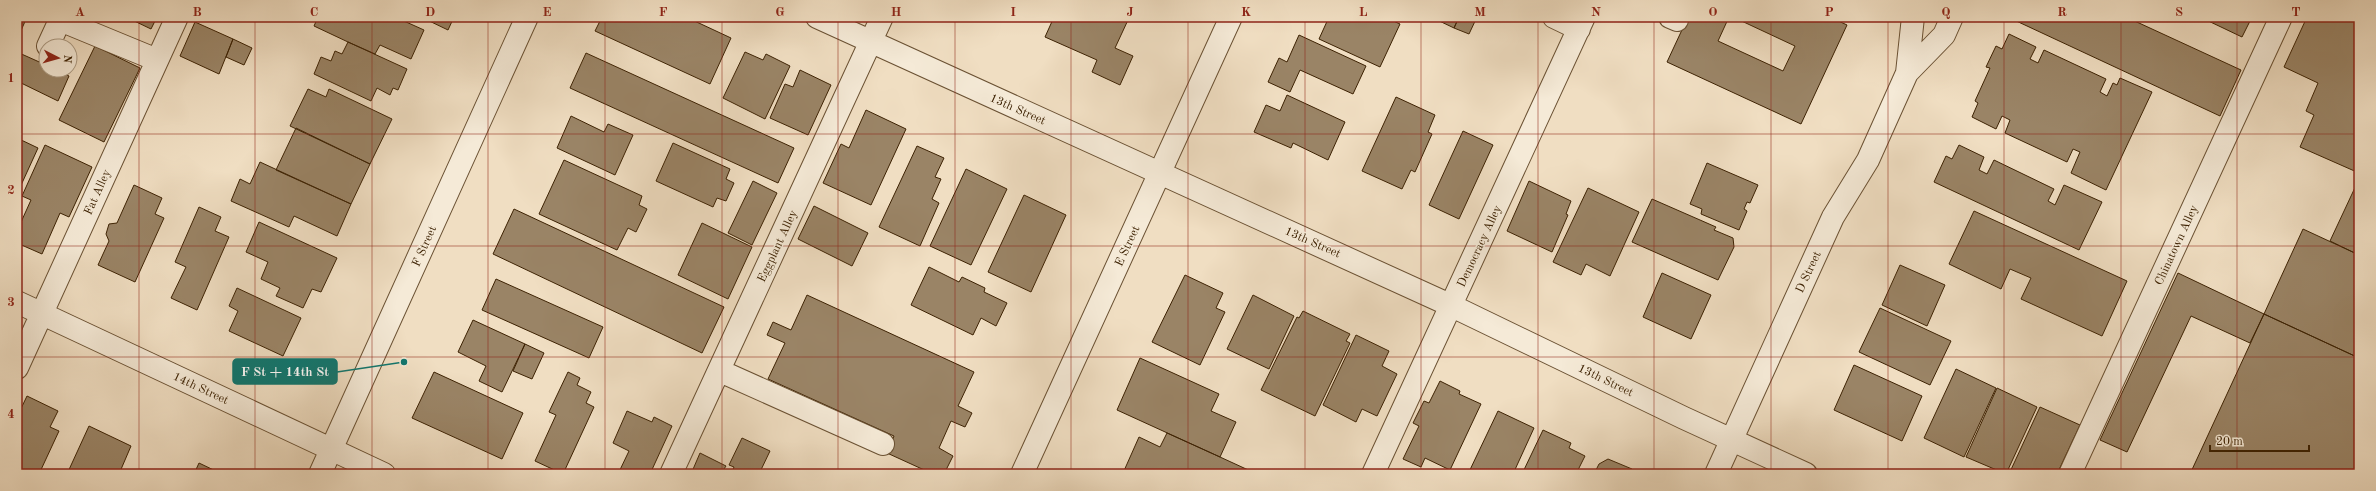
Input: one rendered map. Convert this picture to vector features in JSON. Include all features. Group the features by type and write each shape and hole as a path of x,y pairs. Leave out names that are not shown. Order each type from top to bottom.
{"street":[{"name":"Fat Alley","path":"17,368 177,17"},
{"name":"F Street","path":"320,474 527,17"},
{"name":"13th Street","path":"816,17 1452,306 1684,418 1806,474"},
{"name":"Eggplant Alley","path":"672,474 882,17"},
{"name":"E Street","path":"1022,474 1232,17"},
{"path":"1554,17 1582,23"},
{"name":"D Street","path":"1716,474 1833,217 1868,160 1907,73 1913,17"},
{"name":"D Street","path":"1907,73 1944,35 1952,17"},
{"name":"Chinatown Alley","path":"2070,474 2281,17"},
{"path":"52,38 60,20 157,60"},
{"name":"Democracy Alley","path":"1373,474 1582,23"},
{"name":"14th Street","path":"17,302 384,474"},
{"path":"720,371 883,444"}],"building":[{"path":"17,17 27,17 19,35 17,34"},
{"path":"126,17 157,17 151,29"},
{"path":"318,17 395,17 424,30 411,59 380,45 375,54 348,42 314,26"},
{"path":"421,17 454,17 448,30"},
{"path":"602,17 686,17 731,38 710,84 595,31"},
{"path":"1054,17 1120,17 1128,20 1115,48 1133,56 1120,85 1092,72 1097,60 1045,37"},
{"path":"1329,17 1385,17 1400,24 1380,67 1319,39"},
{"path":"1431,17 1459,17 1454,28"},
{"path":"1459,17 1477,17 1469,34 1454,28"},
{"path":"1688,17 1729,17 1718,41 1783,71 1795,46 1733,17 1830,17 1847,25 1801,124 1667,62"},
{"path":"2013,17 2126,17 2241,70 2220,116 2012,19"},
{"path":"2200,17 2252,17 2242,37"},
{"path":"2307,17 2359,17 2359,173 2300,147 2314,115 2306,111 2318,83 2284,67"},
{"path":"195,22 233,39 219,74 180,56"},
{"path":"2009,34 2036,47 2030,59 2038,63 2044,50 2106,79 2100,92 2107,96 2113,83 2117,85 2120,78 2152,92 2106,190 2071,173 2080,152 2073,149 2067,162 2005,133 2010,120 2002,116 1996,129 1972,117 1978,103 1975,101 1990,68 1986,67 1996,46 2002,49"},
{"path":"1299,35 1366,66 1353,94 1300,70 1290,92 1268,82 1279,58 1287,62"},
{"path":"233,39 252,48 244,65 226,57"},
{"path":"348,42 407,69 398,90 393,88 390,95 377,88 371,101 314,74 321,57 331,61 335,51 342,54"},
{"path":"95,46 140,68 104,142 59,120"},
{"path":"17,52 38,61 38,78 68,78 58,101 17,81"},
{"path":"745,52 763,60 766,54 790,66 765,119 723,98"},
{"path":"586,53 794,148 778,183 570,88"},
{"path":"800,70 831,85 808,135 770,118 785,84 793,87"},
{"path":"308,89 326,97 329,89 392,119 370,164 290,126"},
{"path":"1287,95 1345,122 1328,160 1293,143 1291,148 1254,132 1266,105 1280,111"},
{"path":"1396,97 1435,115 1428,132 1432,134 1415,172 1411,170 1402,189 1362,171"},
{"path":"866,110 906,129 871,205 823,183 841,144 849,148"},
{"path":"571,116 604,132 608,124 633,135 615,175 557,148"},
{"path":"296,128 370,164 351,204 276,170"},
{"path":"1463,131 1493,145 1459,219 1429,205"},
{"path":"17,138 38,148 17,194"},
{"path":"673,143 730,169 726,179 734,183 726,201 717,198 713,207 656,181"},
{"path":"45,145 92,167 69,217 60,213 42,254 17,243 17,231 31,200 22,196"},
{"path":"1959,145 1984,157 1979,170 1987,174 1994,160 2054,189 2048,201 2055,205 2064,185 2102,202 2079,250 1934,182 1946,156 1952,159"},
{"path":"917,146 944,158 935,177 941,179 932,199 939,203 920,246 879,227"},
{"path":"564,160 642,196 639,205 647,209 636,232 628,228 617,250 539,214"},
{"path":"260,162 351,204 337,236 294,216 289,227 231,201 240,179 250,184"},
{"path":"1707,163 1758,185 1750,203 1747,202 1744,209 1747,211 1739,230 1701,214 1702,209 1690,204"},
{"path":"966,169 1007,189 971,265 930,246"},
{"path":"2359,179 2359,255 2330,241"},
{"path":"753,181 777,193 752,245 728,233"},
{"path":"1529,181 1571,201 1566,214 1568,215 1552,252 1507,231"},
{"path":"134,185 162,198 155,214 164,218 135,282 98,265 109,241 106,234 109,224 117,223"},
{"path":"1588,188 1639,212 1610,276 1586,264 1581,275 1553,262"},
{"path":"1024,195 1066,215 1031,292 988,272"},
{"path":"1652,199 1716,227 1714,230 1733,238 1734,247 1718,280 1632,242"},
{"path":"814,206 868,233 852,266 798,239"},
{"path":"199,207 221,217 215,231 229,237 197,310 171,298 186,267 175,262"},
{"path":"514,209 724,307 702,353 493,254"},
{"path":"1974,211 2127,281 2102,336 2021,299 2031,278 2010,269 2001,289 1949,264"},
{"path":"259,222 337,258 321,292 312,289 303,308 276,296 280,288 261,279 268,262 246,252"},
{"path":"702,223 752,247 728,299 678,275"},
{"path":"2303,229 2359,255 2359,358 2264,314"},
{"path":"1900,265 1945,285 1927,326 1882,305"},
{"path":"929,267 959,282 962,277 985,288 984,292 1007,303 996,326 981,318 973,335 911,305"},
{"path":"1662,273 1711,295 1691,339 1643,317"},
{"path":"2178,273 2264,314 2250,343 2191,316 2127,452 2100,440"},
{"path":"1185,275 1223,293 1216,308 1225,312 1200,365 1152,342"},
{"path":"496,279 603,327 589,358 482,310"},
{"path":"237,288 301,318 283,356 229,331 238,311 229,306"},
{"path":"807,295 974,372 958,406 972,413 965,427 951,421 939,448 953,456 944,474 933,474 887,453 894,436 768,379 785,343 767,335 773,322 791,330"},
{"path":"1253,295 1294,316 1269,369 1227,349"},
{"path":"1880,308 1951,341 1930,385 1859,352"},
{"path":"1303,311 1350,334 1346,341 1350,343 1315,416 1261,390 1297,317 1299,318"},
{"path":"2264,314 2359,358 2359,465 2355,474 2190,474"},
{"path":"473,320 525,344 502,392 479,381 486,366 458,352"},
{"path":"1356,335 1389,351 1382,366 1397,374 1377,416 1362,409 1356,422 1323,405"},
{"path":"525,344 544,353 532,379 513,371"},
{"path":"1140,358 1219,394 1211,411 1236,422 1220,457 1117,410"},
{"path":"1854,365 1922,396 1902,441 1834,410"},
{"path":"1956,369 1996,388 1964,457 1924,438"},
{"path":"434,372 523,413 502,459 412,418"},
{"path":"568,372 580,378 577,385 591,392 586,403 594,407 563,474 535,461 556,415 549,412"},
{"path":"1440,381 1460,391 1459,394 1481,404 1450,470 1425,458 1421,467 1403,459 1419,426 1413,423 1424,401 1429,403"},
{"path":"1997,388 2037,407 2006,474 1966,457"},
{"path":"27,396 58,411 50,427 59,431 39,474 17,474 17,417"},
{"path":"2040,407 2080,425 2057,474 2009,474"},
{"path":"627,411 652,422 654,417 672,426 650,474 618,474 629,451 613,443"},
{"path":"1498,411 1534,428 1513,474 1468,474"},
{"path":"89,426 131,446 119,474 67,474"},
{"path":"1543,430 1571,443 1569,448 1585,456 1576,474 1522,474"},
{"path":"1167,433 1257,474 1123,473 1139,437 1160,447"},
{"path":"742,438 770,451 759,474 732,472 734,467 729,465"},
{"path":"700,453 726,466 722,472 726,474 691,474"},
{"path":"1608,459 1632,469 1634,474 1594,474 1599,464"},
{"path":"199,463 222,474 194,474"},
{"path":"1426,470 1434,474 1425,474"}],"place":[{"name":"F St + 14th St","path":"404,362"}]}
